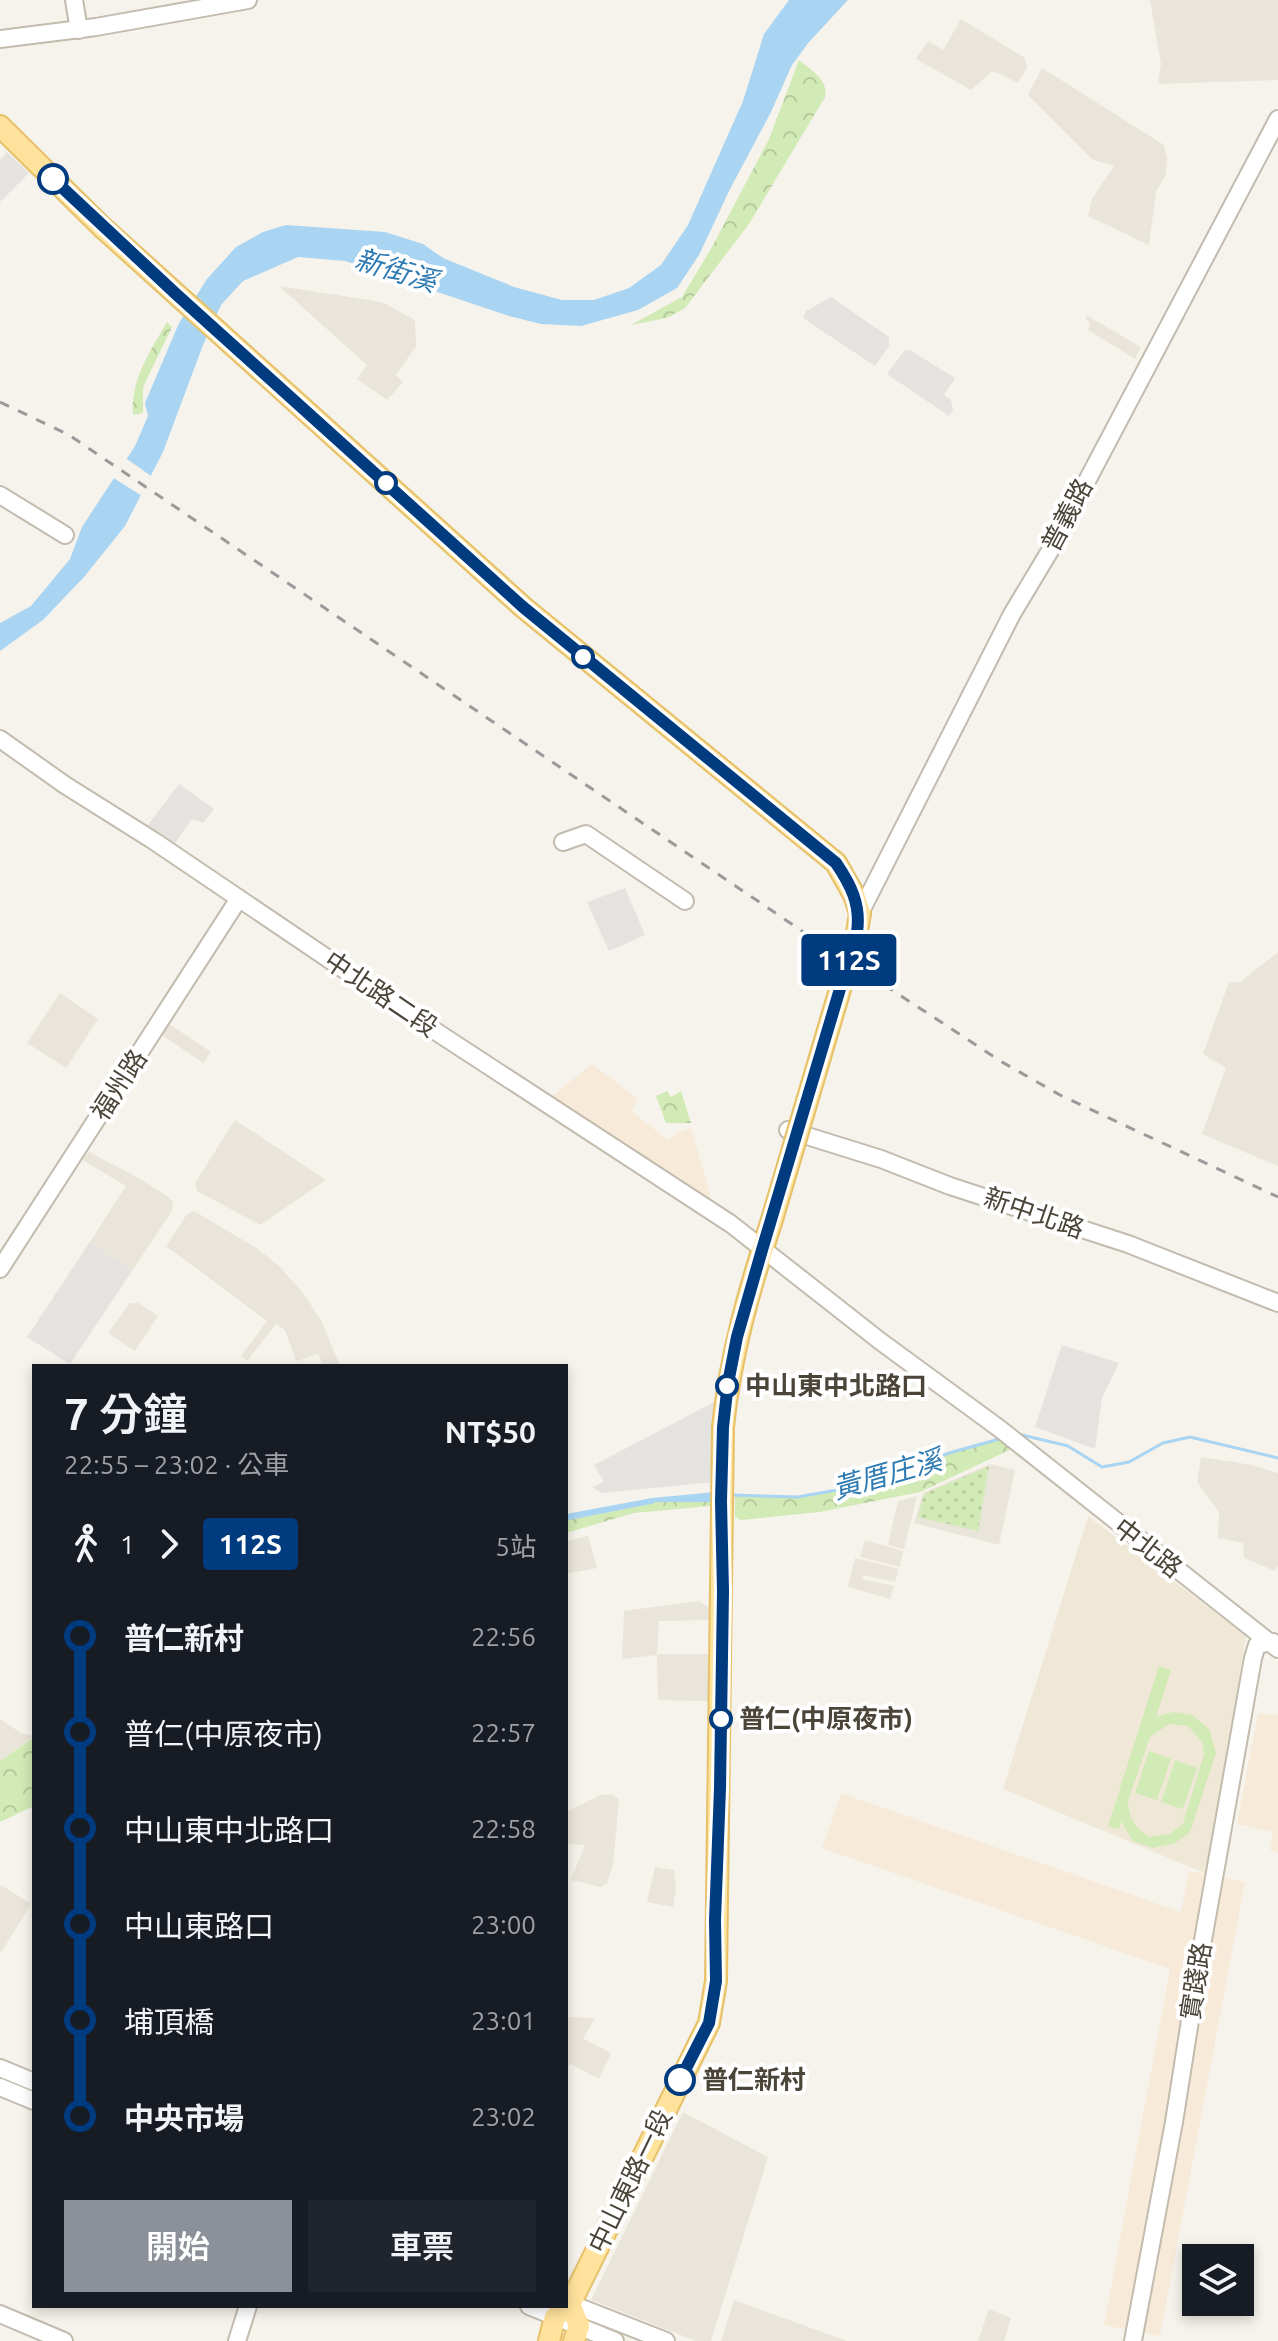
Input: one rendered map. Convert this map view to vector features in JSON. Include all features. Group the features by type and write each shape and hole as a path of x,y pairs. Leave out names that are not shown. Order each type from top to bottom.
{"main road":[{"path":"0,126 102,227 523,607 836,863 860,913 857,932 762,1250"},
{"name":"中山東路一段","path":"568,2300 709,2023 716,1981 722,1494 728,1383 737,1337 762,1250"},
{"path":"564,2308 577,2334"},
{"name":"中山東路一段","path":"549,2341 564,2308"}],"street":[{"path":"74,0 79,30"},
{"path":"0,39 79,30 248,0"},
{"name":"普義路","path":"860,913 1012,614 1061,530 1278,119"},
{"path":"0,495 65,535"},
{"name":"中北路二段","path":"0,739 238,900 731,1224 762,1250"},
{"path":"563,842 586,834 685,901"},
{"name":"福州路","path":"0,1269 238,900"},
{"name":"新中北路","path":"788,1130 1128,1244 1278,1303"},
{"name":"中北路","path":"762,1250 1000,1429 1276,1644"},
{"name":"實踐路","path":"1133,2341 1174,2122 1253,1658 1257,1645 1276,1644"},
{"path":"0,2068 32,2081"},
{"path":"0,2087 32,2100"},
{"path":"237,2341 247,2308"},
{"path":"564,2308 666,2341"},
{"path":"0,2314 64,2341"},
{"path":"577,2334 615,2341"}],"shaded area":[{"path":"1150,0 1278,0 1278,80 1158,84 1161,64"},
{"path":"961,19 1025,58 1027,68 1018,83 993,71 971,90 916,59 928,41 943,50"},
{"path":"1042,68 1164,145 1166,174 1156,192 1149,245 1088,216 1092,199 1114,166 1093,160 1028,95"},
{"path":"7,152 29,173 0,202 0,160"},
{"path":"279,286 382,302 415,320 416,346 396,375 403,382 387,400 357,379 367,365"},
{"path":"831,297 889,337 889,346 875,366 803,318 806,311"},
{"path":"1086,315 1141,347 1135,359 1088,330 1090,323"},
{"path":"905,350 910,350 955,378 944,395 951,400 953,410 949,416 887,374"},
{"path":"179,784 214,809 203,823 192,819 175,843 148,825"},
{"path":"625,888 645,935 609,951 587,902"},
{"path":"1278,952 1278,1166 1202,1134 1226,1068 1203,1054 1229,982 1240,982"},
{"path":"60,993 98,1019 66,1068 27,1043"},
{"path":"169,1024 211,1052 203,1063 162,1035"},
{"path":"592,1064 638,1099 631,1111 668,1140 691,1128 710,1194 708,1202 549,1099"},
{"path":"235,1120 326,1180 260,1225 197,1191 195,1183"},
{"path":"89,1152 133,1175 169,1197 173,1203 172,1211 132,1271 90,1242 126,1186 81,1159"},
{"path":"194,1211 258,1249 280,1267 303,1293 322,1322 339,1364 322,1364 318,1354 296,1361 285,1330 276,1324 247,1361 241,1356 267,1321 166,1246 187,1214"},
{"path":"90,1242 132,1271 70,1364 27,1337"},
{"path":"130,1303 138,1303 158,1316 135,1351 108,1333"},
{"path":"1062,1345 1119,1363 1102,1398 1095,1449 1035,1427"},
{"path":"718,1400 715,1482 602,1493 592,1487 604,1482 594,1465"},
{"path":"1201,1457 1252,1465 1278,1473 1278,1566 1275,1571 1244,1558 1243,1543 1218,1538 1219,1512 1197,1482"},
{"path":"990,1464 1015,1470 999,1545 914,1523 923,1493"},
{"path":"917,1496 904,1549 888,1545 898,1501"},
{"path":"1088,1516 1246,1636 1207,1874 1003,1789"},
{"path":"588,1536 597,1568 568,1574 568,1541"},
{"path":"865,1540 903,1551 900,1567 860,1557"},
{"path":"855,1558 899,1569 895,1582 863,1575 863,1579 894,1586 890,1599 848,1587"},
{"path":"699,1601 709,1608 709,1620 659,1621 657,1654 708,1654 708,1701 658,1700 657,1655 622,1659 624,1611"},
{"path":"1258,1713 1278,1715 1278,1853 1270,1850 1273,1832 1237,1824"},
{"path":"0,1719 32,1737 0,1761"},
{"path":"841,1793 1181,1912 1189,1871 1245,1882 1160,2336 1104,2325 1170,1969 822,1848"},
{"path":"613,1794 619,1800 613,1865 607,1883 601,1887 571,1880 585,1845 568,1844 568,1811 601,1795"},
{"path":"655,1867 674,1870 676,1888 673,1907 647,1902"},
{"path":"0,1887 31,1904 0,1954"},
{"path":"568,2017 595,2018 583,2039 611,2053 599,2079 570,2064 568,2068"},
{"path":"683,2112 768,2157 711,2341 696,2341 591,2300"},
{"path":"734,2300 847,2341 721,2341"},
{"path":"989,2309 1011,2318 1004,2341 978,2341"}],"green space":[{"path":"799,60 822,80 825,97 749,224 685,308 667,318 631,325 682,297 769,139"},
{"path":"167,322 172,327 143,387 143,413 133,415 138,378"},
{"path":"667,1091 671,1097 681,1091 691,1123 666,1123 656,1096"},
{"path":"1010,1436 1020,1445 920,1492 820,1512 741,1520 735,1517 735,1495 796,1497 866,1485 949,1453"},
{"path":"989,1466 978,1531 918,1517 924,1494"},
{"path":"711,1496 710,1506 634,1513 568,1532 568,1519 652,1502"},
{"path":"1159,1666 1171,1670 1156,1717 1173,1712 1192,1715 1209,1729 1216,1753 1190,1832 1175,1843 1153,1848 1133,1841 1121,1821 1119,1829 1108,1826","holes":["1169,1724 1188,1726 1202,1742 1204,1754 1183,1824 1170,1834 1149,1837 1134,1822 1128,1801 1150,1737"]},
{"path":"32,1738 32,1807 0,1822 0,1761"},
{"path":"1149,1751 1171,1759 1157,1800 1135,1793"},
{"path":"1175,1760 1197,1768 1183,1809 1161,1802"}],"water":[{"name":"新街溪","path":"789,0 848,0 792,65 699,255 677,288 638,310 581,326 541,324 509,316 345,261 298,257 243,281 221,305 163,452 125,526 84,577 43,620 0,651 0,623 31,606 70,559 82,527 135,446 148,416 145,403 179,323 207,279 236,247 263,232 286,225 385,232 423,244 443,258 514,287 562,300 594,300 629,288 661,265 688,225 743,101 764,34"},
{"path":"715,1492 714,1502 652,1502 568,1519 568,1514 652,1498"}],"pier":[{"path":"124,457 154,478 142,496 112,477"}],"waterway":[{"name":"黃厝庄溪","path":"1018,1434 1068,1446 1102,1467 1129,1462 1163,1443 1190,1437 1278,1458"},
{"name":"黃厝庄溪","path":"732,1495 797,1497 866,1485 949,1453 1003,1438"},
{"name":"黃厝庄溪","path":"568,1519 653,1502"}],"railway":[{"path":"0,402 69,435 805,933 1002,1062 1060,1095 1278,1197"}],"bus line":[{"name":"112S","path":"53,179 102,227 523,607 836,863 860,913 857,932 737,1337 728,1383 721,1501 723,1591 716,1981 709,2023 680,2080"}],"place":[{"name":"中山東中北路口","path":"727,1386"},
{"name":"普仁(中原夜市)","path":"721,1719"},
{"name":"普仁新村","path":"680,2080"}]}
